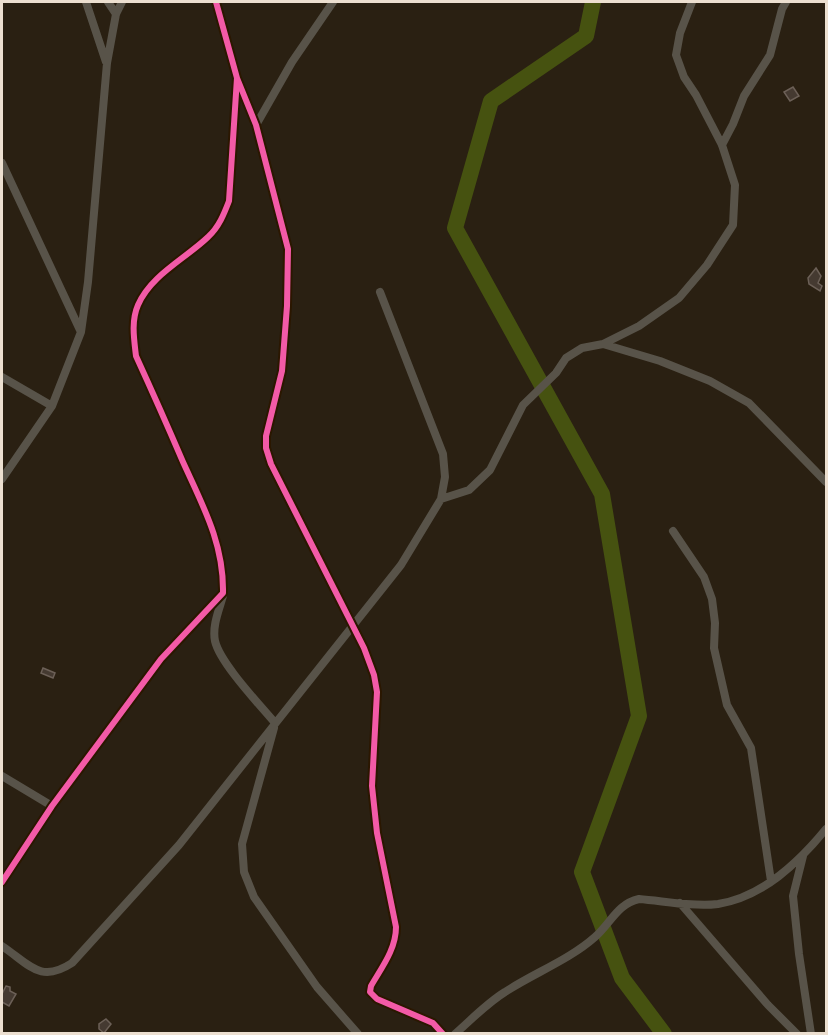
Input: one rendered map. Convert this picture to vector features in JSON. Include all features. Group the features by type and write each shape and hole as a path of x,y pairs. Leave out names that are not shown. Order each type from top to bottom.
{"street":[{"path":"86,2 106,63"},
{"path":"108,2 116,14"},
{"path":"2,479 52,406 81,332 88,282 106,63 116,14 122,2"},
{"path":"216,2 237,78 256,125 288,249 287,306 282,371 266,436 266,448 271,464 364,648 374,675 377,692 372,786 377,833 396,927 396,938 370,992 377,999 433,1023 443,1034"},
{"path":"256,125 292,62 333,2"},
{"path":"441,499 469,490 490,470 523,405 556,373 566,358 582,348 603,344 639,326 679,298 707,265 733,225 735,185 722,145 684,77 676,55 680,33 692,2"},
{"path":"722,145 744,96 770,56 782,9 786,2"},
{"path":"237,78 229,201 222,219 209,236 150,285 137,306 133,331 136,356 208,518 218,546 224,571 215,642 223,659 275,723"},
{"path":"2,163 81,332"},
{"path":"2,185 10,180"},
{"path":"2,946 43,974 58,972 72,963 179,845 353,627 401,565 441,499 445,477 443,454 380,292"},
{"path":"603,344 660,361 700,377 749,403 826,482"},
{"path":"2,378 52,406"},
{"path":"673,531 704,577 712,599 715,624 714,648 727,705 751,748 771,881"},
{"path":"2,882 52,806 161,659 223,593"},
{"path":"275,723 242,844 244,872 254,897 317,987 358,1034"},
{"path":"2,776 52,806"},
{"path":"455,1034 499,995 585,945 605,927 616,911 630,901 639,899 719,904 734,900 771,881 803,856 826,829"},
{"path":"803,856 793,896 811,1034"},
{"path":"680,903 796,1034"}],"building":[{"path":"793,87 799,96 790,101 784,92"},
{"path":"816,268 821,276 818,283 822,286 820,291 809,284 808,278"},
{"path":"43,668 55,673 53,678 41,673"},
{"path":"6,986 16,994 9,1006 2,1002 2,994"},
{"path":"106,1019 111,1024 104,1033 99,1029 99,1024"}],"waterway":[{"path":"593,2 586,36 491,101 455,228 602,494 639,716 582,872 622,978 664,1034"}],"cycle path":[{"path":"2,882 52,806 161,659 223,593 220,558 211,526 136,356 134,330 134,317 144,294 160,276 212,233 221,220 229,201 237,78 216,2"},
{"path":"237,78 256,125 288,249 287,306 282,371 266,436 266,448 271,464 364,648 374,675 377,692 372,786 377,833 396,927 394,943 370,992 377,999 433,1023 443,1034"}]}
